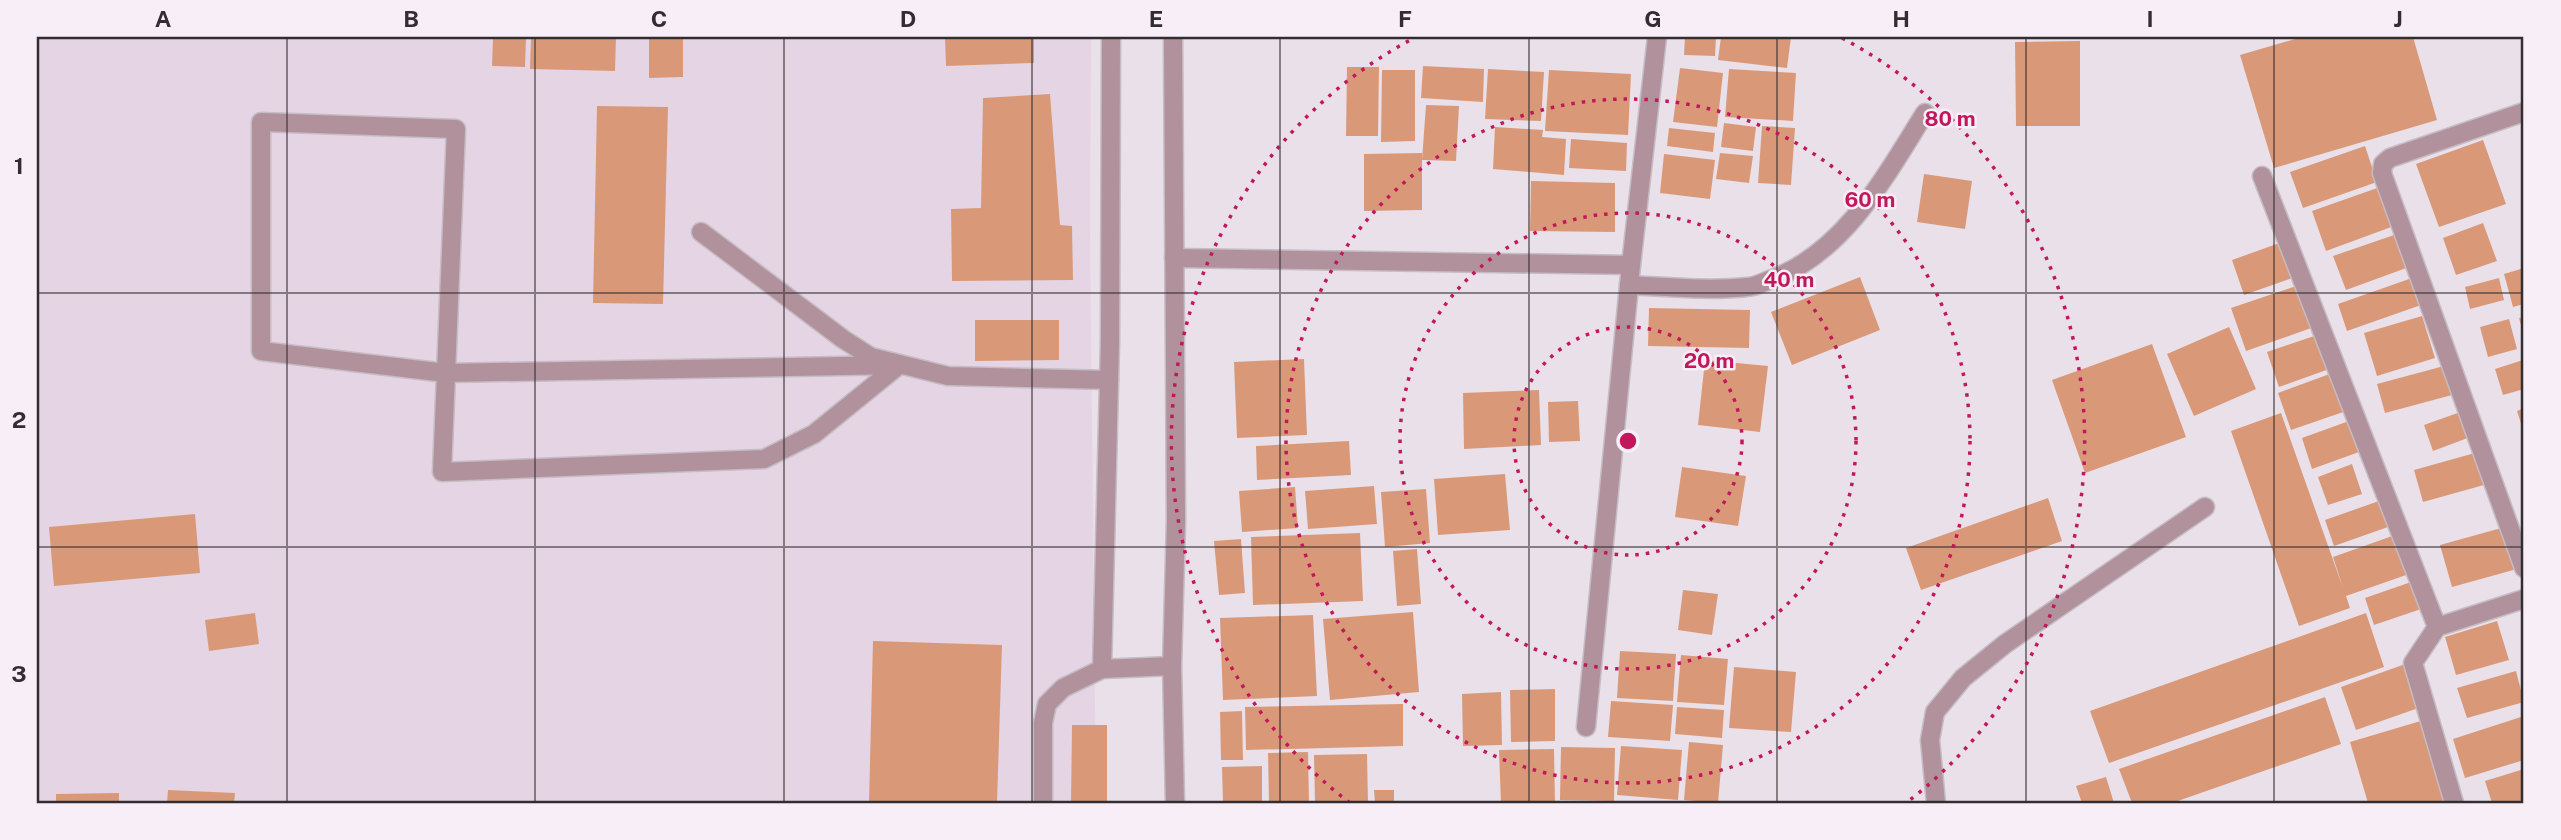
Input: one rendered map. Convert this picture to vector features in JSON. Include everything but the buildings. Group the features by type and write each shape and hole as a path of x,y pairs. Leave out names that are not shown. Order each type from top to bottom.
{"street":[{"path":"1102,669 1110,380 1111,37"},
{"path":"1173,37 1176,521 1172,666 1175,803"},
{"path":"1586,727 1629,285 1657,37"},
{"path":"2524,112 2390,158 2383,164 2382,173 2524,568"},
{"path":"1629,285 1703,289 1750,287 1788,273 1824,249 1859,211 1925,113"},
{"path":"899,365 446,373 261,351 261,122 456,130 446,373 442,472 764,459 814,434 899,365"},
{"path":"2263,176 2437,626"},
{"path":"701,232 870,357 948,376 1110,380"},
{"path":"1174,258 1632,265"},
{"path":"1936,803 1930,740 1935,712 1963,678 2005,643 2205,507"},
{"path":"2454,803 2413,663 2437,626 2524,599"},
{"path":"1043,803 1043,723 1047,704 1063,688 1102,669 1172,666"}],"shaded area":[{"path":"37,37 1091,37 1090,236 1096,803 37,803"}]}
